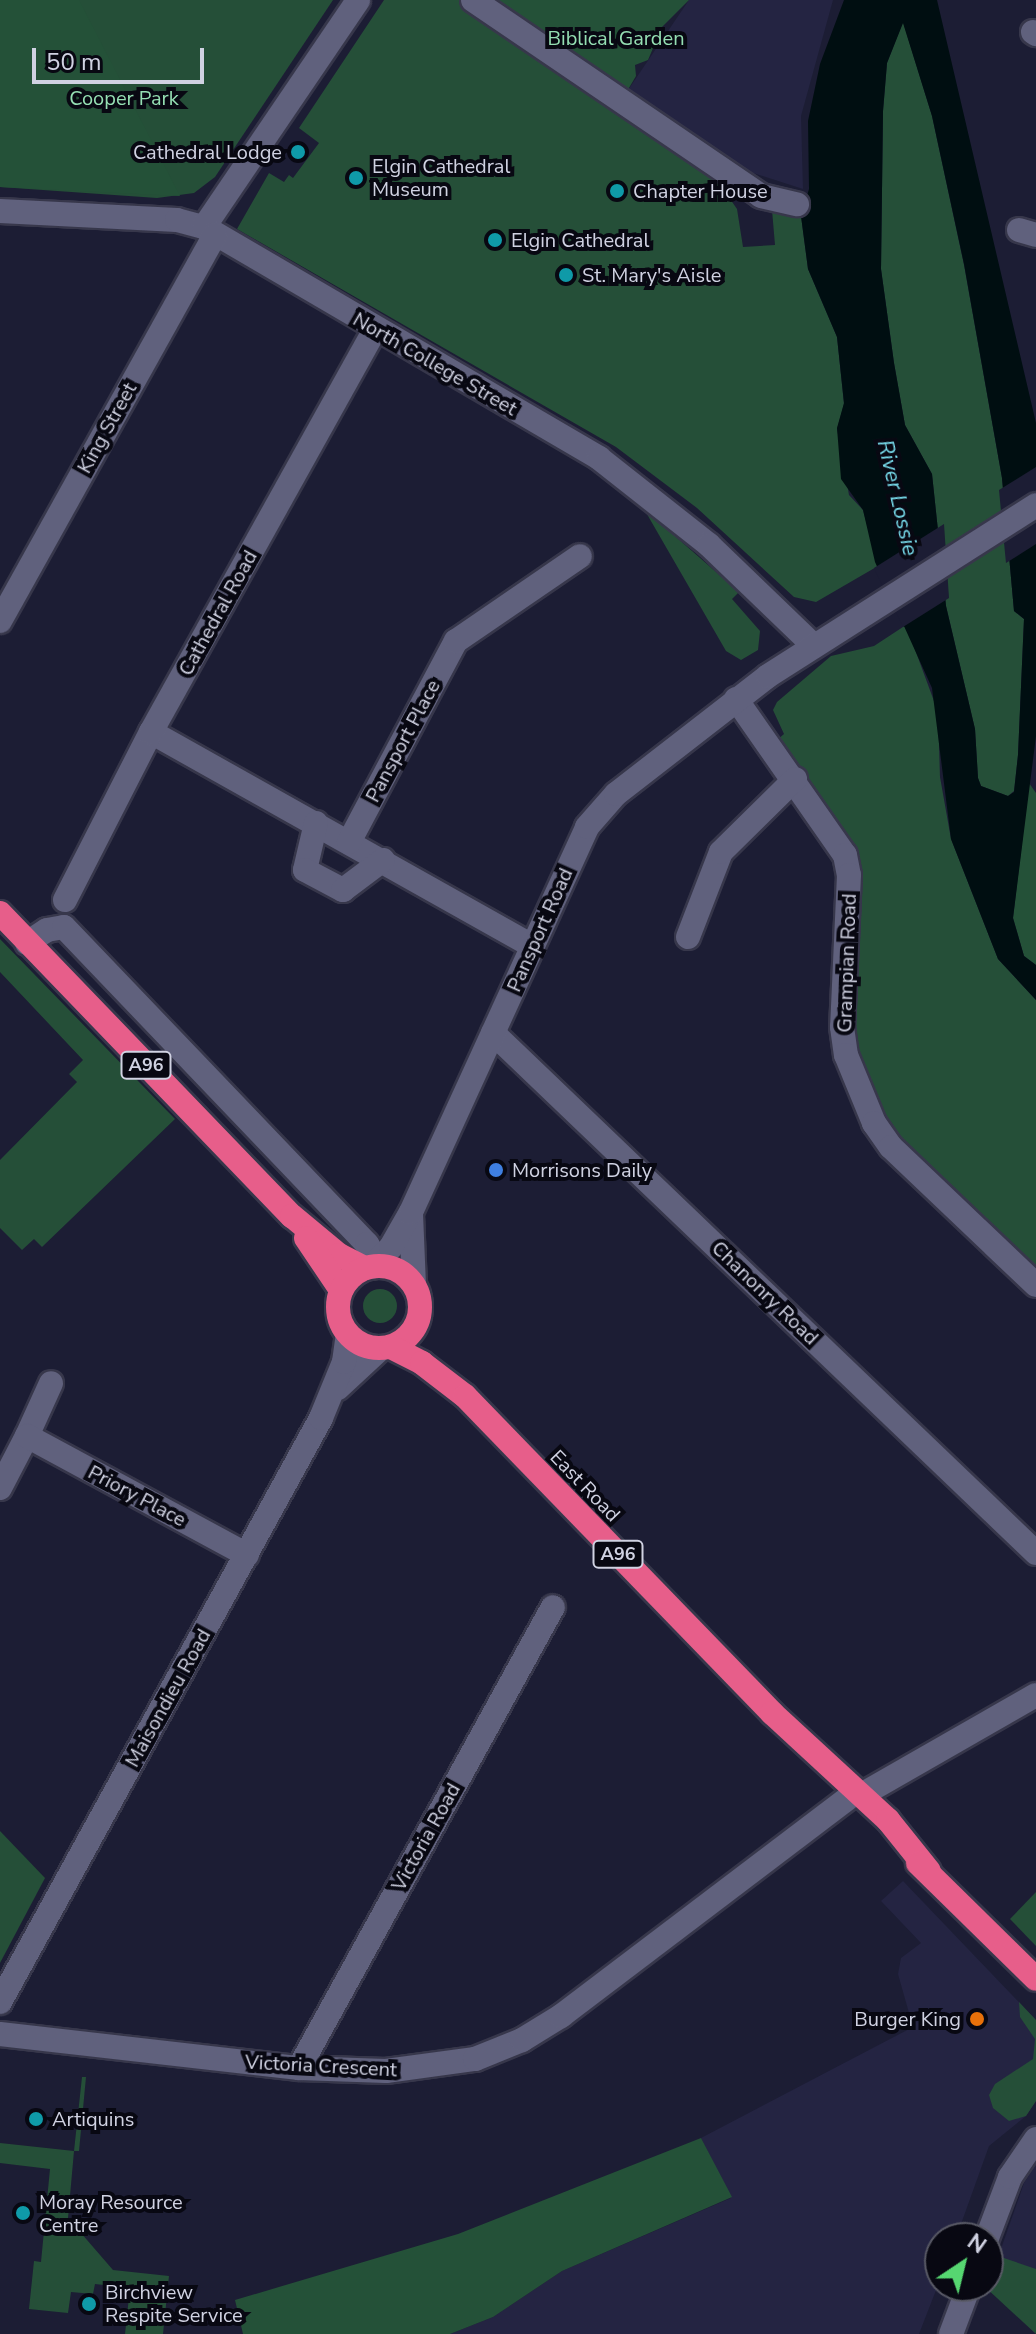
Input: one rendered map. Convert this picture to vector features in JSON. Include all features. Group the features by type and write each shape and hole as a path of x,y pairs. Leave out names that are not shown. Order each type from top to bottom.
{"highway":[{"name":"A96","path":"0,913 292,1216 339,1255 371,1265 391,1267 414,1285 419,1319 434,1352 465,1396"},
{"name":"A96","path":"292,1216 341,1290 338,1314 348,1335 422,1363 465,1396"},
{"path":"341,1290 371,1265"},
{"path":"385,1348 403,1341 419,1319"},
{"name":"East Road","path":"465,1396 855,1796"},
{"name":"A96","path":"855,1796 1036,1979"}],"street":[{"name":"King Street","path":"0,621 209,231 358,0"},
{"path":"473,0 761,196 797,204"},
{"name":"North College Street","path":"0,213 177,220 209,231 599,458 709,545 813,645"},
{"name":"Cathedral Road","path":"65,900 151,732 375,329"},
{"name":"Pansport Road","path":"371,1265 411,1212 587,827 616,794 736,699 861,613 1036,505"},
{"name":"Pansport Place","path":"349,842 456,641 580,556"},
{"name":"Grampian Road","path":"736,699 834,833 849,875 842,1027 863,1102 891,1147 1036,1285"},
{"path":"151,732 533,946"},
{"path":"688,937 721,852 795,779"},
{"path":"316,823 305,870 343,890 383,860"},
{"path":"27,943 47,930 64,927 367,1244 371,1265"},
{"name":"Chanonry Road","path":"493,1033 1036,1553"},
{"path":"411,1212 414,1285"},
{"path":"334,1393 348,1335"},
{"path":"334,1393 385,1348"},
{"path":"0,1488 51,1383"},
{"name":"Maisondieu Road","path":"0,2002 334,1393"},
{"name":"Priory Place","path":"27,1436 247,1555"},
{"name":"Victoria Road","path":"299,2068 553,1607"},
{"name":"Victoria Crescent","path":"0,2034 299,2068 413,2070 475,2059 522,2040 855,1796 1036,1695"},
{"path":"993,2222 1010,2177 1036,2139"},
{"path":"951,2334 963,2302"}],"shaded area":[{"path":"689,0 833,0 801,116 803,189 744,170 626,93"},
{"path":"903,1881 1036,2020 1036,2101 1026,2116 989,2146 962,2222 924,2222 924,2302 931,2302 919,2334 450,2334 493,2317 562,2271 731,2198 701,2138 913,2027 898,1974 901,1958 921,1943 881,1901"},
{"path":"1036,2165 1036,2334 1004,2302 1004,2240 1024,2183"}],"green space":[{"name":"Cooper Park","path":"0,0 333,0 215,177 194,193 157,198 0,187"},
{"path":"0,0 79,0 180,196 0,187"},
{"path":"384,0 459,0 719,183 737,209 743,247 775,245 772,210 801,216 808,269 837,337 844,404 837,429 849,495 863,510 878,566 816,602 794,597 697,508 616,447 237,229 269,173 284,182 289,175 293,178 319,143 299,128"},
{"name":"Biblical Garden","path":"495,0 689,0 662,27 648,60 635,65 636,76 626,93"},
{"path":"903,22 932,116 964,265 1002,478 1014,611 1024,619 1018,755 1014,791 1008,796 981,786 978,778 975,729 946,606 932,474 905,425 881,269 883,111 887,63"},
{"path":"644,509 739,592 732,599 760,631 758,650 741,660 726,651"},
{"path":"906,625 938,712 940,777 951,839 998,959 1036,1000 1036,1269 900,1139 884,1117 860,1062 853,1026 859,878 777,740 784,734 773,710 777,702 831,656 874,646"},
{"path":"1029,783 1036,793 1036,965 1024,956 1013,918"},
{"path":"0,939 175,1119 42,1247 34,1239 22,1250 0,1228 0,1160 77,1082 69,1074 83,1060 0,972"},
{"path":"380,1289 392,1294 397,1306 392,1318 380,1323 368,1318 363,1306 368,1294"},
{"path":"0,1831 45,1878 0,1963"},
{"path":"1036,1892 1036,1946 1010,1919"},
{"path":"1019,2002 1036,2020 1036,2101 1026,2116 1009,2121 993,2108 989,2095 995,2084 1033,2059 1035,2039 1020,2017"},
{"path":"82,2077 86,2077 79,2151 74,2151"},
{"path":"701,2138 732,2197 562,2271 493,2317 450,2334 243,2334 235,2300 458,2234"},
{"path":"0,2143 74,2151 68,2218 113,2270 169,2276 163,2334 125,2334 130,2288 95,2284 93,2294 71,2292 68,2313 29,2309 34,2261 41,2262 50,2169 0,2163"},
{"path":"1004,2258 1036,2269 1036,2334 1001,2302 1004,2302"}],"water":[{"name":"River Lossie","path":"844,0 937,0 1036,423 1036,736 1013,918 1024,956 1036,965 1036,1000 998,959 951,839 932,688 875,562 863,510 841,479 837,428 844,403 837,337 808,269 801,216 809,189 808,121 820,64","holes":["903,23 932,116 964,264 1002,478 1014,611 1024,619 1018,755 1014,792 1008,796 981,786 978,778 975,729 946,606 932,474 905,425 881,269 883,111 887,63"]}],"pier":[{"path":"1036,467 1036,544 1006,563 999,490"},
{"path":"944,524 949,598 903,627 874,568"}],"place":[{"name":"Cathedral Lodge","path":"298,152"},
{"name":"Elgin Cathedral Museum","path":"356,178"},
{"name":"Chapter House","path":"617,191"},
{"name":"Elgin Cathedral","path":"495,240"},
{"name":"St. Mary's Aisle","path":"566,275"},
{"name":"Morrisons Daily","path":"496,1170"},
{"name":"Burger King","path":"977,2019"},
{"name":"Artiquins","path":"36,2119"},
{"name":"Moray Resource Centre","path":"23,2213"},
{"name":"Birchview Respite Service","path":"89,2304"}]}
